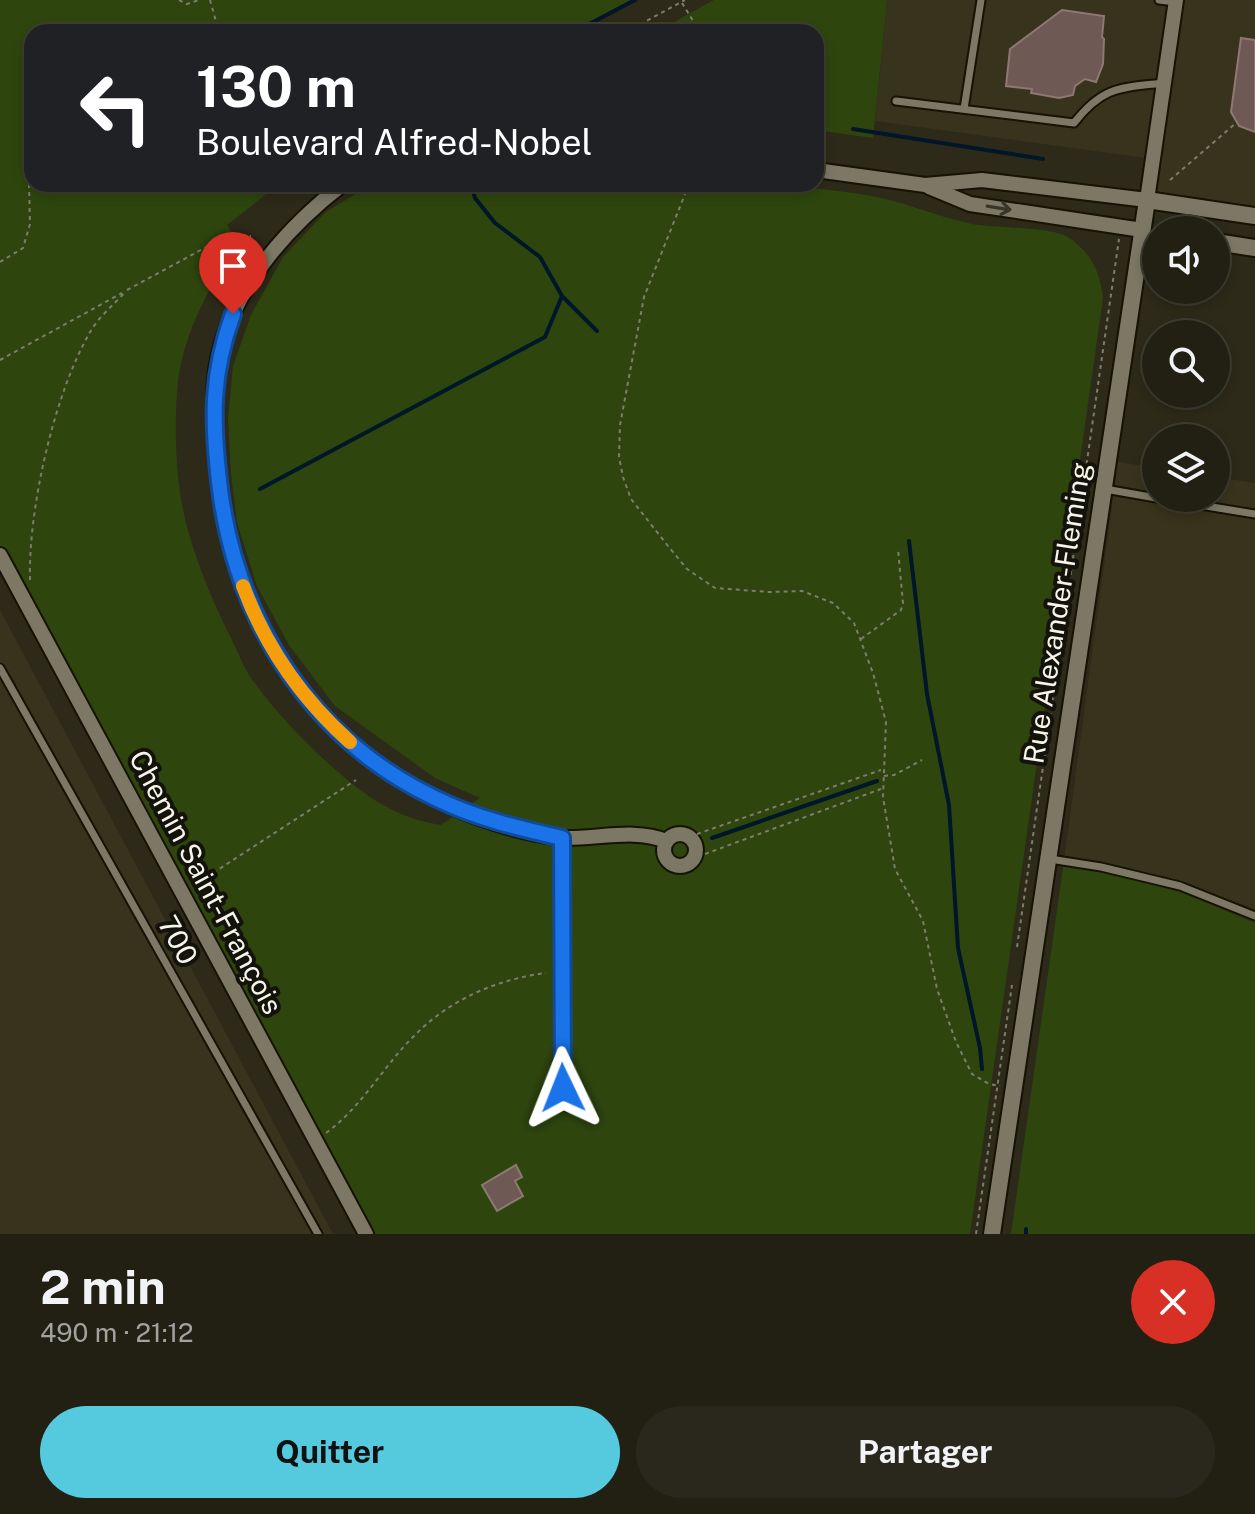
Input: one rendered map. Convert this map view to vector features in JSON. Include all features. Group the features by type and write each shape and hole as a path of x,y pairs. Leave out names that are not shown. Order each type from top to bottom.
{"street":[{"name":"Rue Alexander-Fleming","path":"1148,216 1147,200 1176,1"},
{"path":"824,171 925,185 982,180 1255,216"},
{"path":"925,185 970,204 1142,230"},
{"path":"334,192 289,232 250,283 233,314 221,347 214,386 222,507 233,559 265,638 302,691 337,730 372,761 435,798 474,815 562,838 648,836 666,841"},
{"path":"1230,244 1255,248"},
{"name":"Rue Alexander-Fleming","path":"992,1234 1005,1087 1047,858 1102,489 1142,269"},
{"name":"Chemin Saint-François","path":"0,555 366,1234"},
{"path":"562,838 562,1066 563,1088 569,1104"}],"lane":[{"path":"964,109 981,0"},
{"path":"1159,0 1176,1"},
{"path":"896,101 1074,123 1085,109 1108,91 1164,83"},
{"path":"1102,489 1142,496"},
{"path":"1230,510 1255,514"},
{"name":"700","path":"0,668 318,1234"},
{"path":"1047,858 1180,886 1255,916"}],"path":[{"path":"179,0 187,4 199,0"},
{"path":"210,0 217,24"},
{"path":"641,24 684,1 696,24"},
{"path":"1170,180 1236,123"},
{"path":"0,262 23,248 30,224 29,192"},
{"path":"686,192 644,297 620,425 619,457 631,499 687,569 715,588 802,591 833,603 854,623 886,722 882,788 895,869 923,921 937,989 956,1042 972,1074 1005,1087"},
{"name":"Rue Alexander-Fleming","path":"1017,947 1120,235"},
{"path":"0,360 223,238 251,236"},
{"path":"30,582 29,551 37,500 63,394 89,332 125,292"},
{"path":"860,639 901,610 898,549"},
{"path":"882,776 894,775 922,760"},
{"path":"697,834 882,769"},
{"path":"182,893 356,780"},
{"path":"705,854 882,788"},
{"path":"315,1141 354,1109 418,1032 474,993 494,983 546,973"},
{"path":"976,1234 1005,1087 1012,985"}],"shaded area":[{"path":"887,0 1169,0 1146,158 875,121"},
{"path":"1183,0 1255,0 1255,207 1154,192"},
{"path":"1118,462 1142,466 1142,512 1230,512 1230,479 1255,483 1255,923 1183,893 1064,861"},
{"path":"0,610 333,1234 0,1234"}],"green space":[{"path":"0,0 631,0 587,24 24,24 24,192 269,192 227,225 238,243 209,292 181,362 176,413 177,465 184,514 217,609 247,671 262,692 310,746 356,787 395,811 424,822 441,825 480,798 435,778 335,706 289,645 257,586 237,523 228,419 233,366 251,315 283,257 326,212 359,192 483,194 824,192 824,189 889,200 972,224 1050,231 1068,237 1088,256 1097,271 1103,298 970,1234 375,1234 0,549"},
{"path":"714,0 887,0 873,138 824,131 824,24 670,24"},
{"path":"1064,861 1183,893 1255,923 1255,1234 1011,1234"}],"building":[{"path":"1062,10 1104,16 1103,64 1096,82 1085,79 1075,86 1073,95 1059,98 1031,93 1032,89 1006,86 1010,49"},
{"path":"1241,38 1255,40 1255,132 1239,126 1231,112"},
{"path":"516,1165 522,1177 515,1181 523,1196 497,1211 482,1185"}],"waterway":[{"path":"589,24 635,0"},
{"path":"853,129 1043,159"},
{"path":"473,192 495,223 540,257 562,296 597,331"},
{"path":"260,489 545,337 562,296"},
{"path":"909,541 927,694 949,805 958,948 982,1069"},
{"path":"712,838 877,781"},
{"path":"1026,1229 1026,1234"}],"slow traffic":[{"path":"243,586 265,638 282,663 302,691 350,742"}],"route":[{"path":"233,314 221,347 214,386 214,421 222,507 233,559 249,601 265,638 302,691 338,731 372,761 395,777 474,815 562,838 563,1088"}]}
